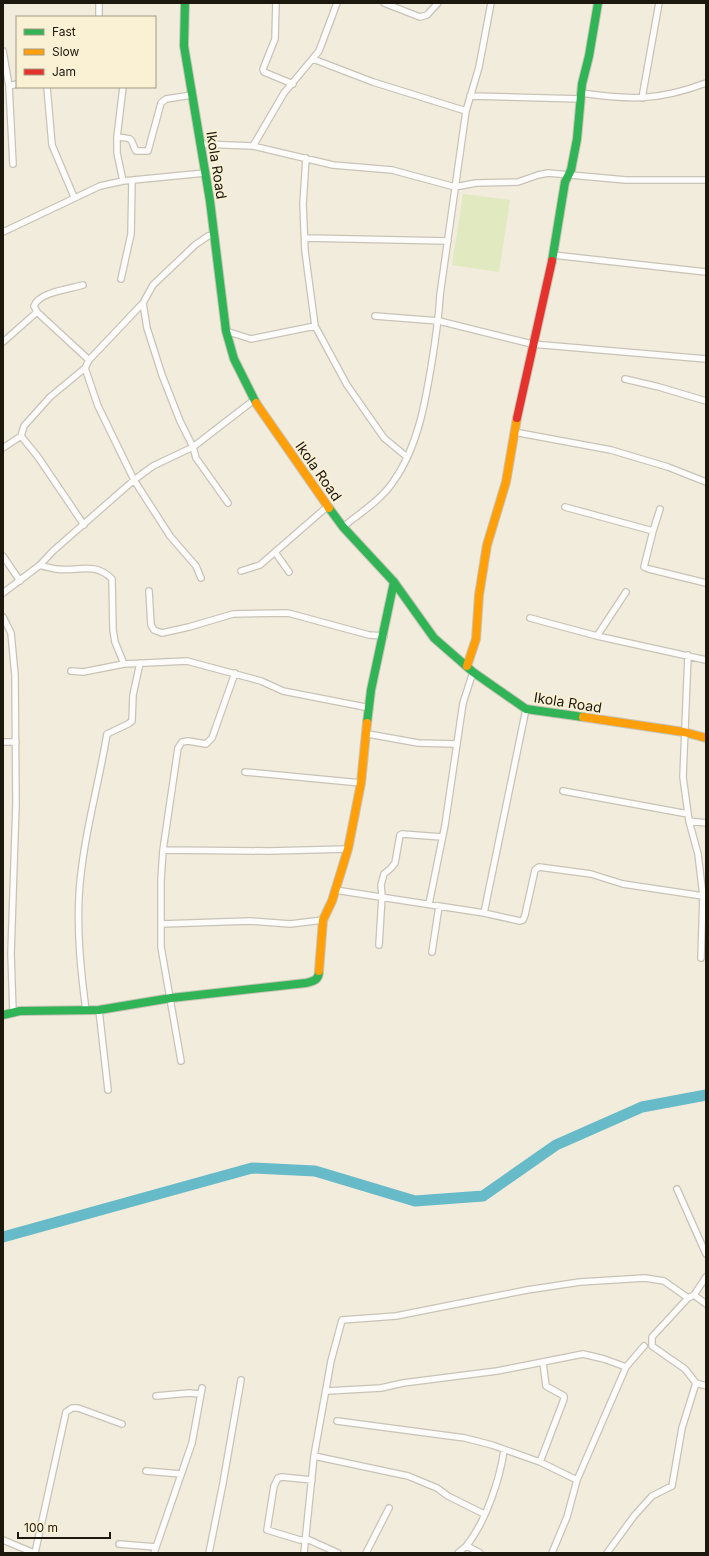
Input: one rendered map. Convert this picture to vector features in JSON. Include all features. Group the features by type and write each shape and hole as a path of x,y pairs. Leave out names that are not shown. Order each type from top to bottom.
{"street":[{"path":"98,16 99,3"},
{"name":"Ikola Road","path":"185,3 184,46 201,144 226,331 234,359 254,400 328,506 343,527 394,582 434,638 470,669 526,708 684,732 706,738"},
{"path":"276,3 275,39 263,69 264,72 293,84"},
{"path":"253,146 284,93 313,59 326,36 337,3"},
{"path":"384,3 420,17 426,15 438,3"},
{"path":"343,527 385,492 394,482 407,457 419,426 439,321 440,295 466,111 479,67 491,3"},
{"path":"429,904 442,837 463,702 476,639 479,595 487,545 506,482 514,432 532,344 553,255 567,175 571,170 581,96 598,3"},
{"path":"642,98 659,3"},
{"path":"3,51 9,86 13,164"},
{"path":"313,59 373,82 466,111"},
{"path":"470,96 581,96 620,99 642,98 684,92 706,83"},
{"path":"9,86 16,84"},
{"path":"47,88 52,146 74,197"},
{"path":"123,88 117,137 123,181"},
{"path":"117,137 130,138 134,142 136,151 148,151 161,103 166,99 192,95"},
{"path":"201,144 253,146 344,166 392,170 455,187 476,183 518,182 543,174 626,180 706,180"},
{"path":"306,158 303,204 305,238 315,326 347,385 384,438 407,457"},
{"path":"3,232 74,197 100,186 123,181 205,173"},
{"path":"121,279 131,234 132,181"},
{"path":"3,448 21,436 24,426 50,397 85,368 89,360 143,303 153,285 195,245 208,236 214,235"},
{"path":"305,238 448,241"},
{"path":"553,255 706,272"},
{"path":"83,285 42,296 36,300 34,306 37,312 89,360"},
{"path":"143,303 147,328 162,375 180,421 193,447 196,458 228,504"},
{"path":"3,342 37,312"},
{"path":"375,316 439,321 532,344 706,359"},
{"path":"226,331 251,339 315,326"},
{"path":"85,368 98,406 134,480 170,536 196,566 201,578"},
{"path":"625,379 706,401"},
{"path":"3,593 40,566 52,551 84,525 134,480 153,466 193,447 254,400"},
{"path":"514,432 611,450 668,467 706,482"},
{"path":"21,436 38,457 84,525"},
{"path":"241,571 260,565 328,506"},
{"path":"564,507 653,531"},
{"path":"660,509 644,567 649,570 706,582"},
{"path":"275,552 289,572"},
{"path":"3,556 20,580"},
{"path":"40,566 56,569 96,568 105,571 112,579 113,630 115,642 124,664"},
{"path":"3,1015 13,1012 99,1010 171,998 314,982 319,976 323,920 335,890 348,849 361,783 368,734 371,690 384,636 394,582"},
{"path":"149,591 150,625 157,632 162,633 233,614 288,613 369,635 384,636"},
{"path":"597,636 626,592"},
{"path":"3,617 11,633 13,649 16,742 12,954 13,1012"},
{"path":"530,618 597,636 706,660"},
{"path":"688,656 683,777 689,821 698,854 704,905 701,958"},
{"path":"71,671 83,672 124,664 187,661 261,681 283,691 370,708"},
{"path":"86,1011 78,949 79,895 86,842 107,734 132,721 133,695 140,663"},
{"path":"181,1061 161,947 161,880 163,850 178,748 182,742 188,741 206,744 212,738 235,673"},
{"path":"484,913 526,708"},
{"path":"368,734 418,743 456,744"},
{"path":"3,742 16,742"},
{"path":"245,772 361,783"},
{"path":"563,791 688,814"},
{"path":"689,821 706,823"},
{"path":"379,945 382,896 381,885 384,874 392,868 394,863 400,835 442,837"},
{"path":"163,850 269,851 348,849"},
{"path":"335,890 382,896 523,920 534,870 539,867 591,874 623,884 703,896"},
{"path":"432,952 439,906"},
{"path":"161,924 250,921 290,924 323,920"},
{"path":"99,1010 108,1090"},
{"path":"677,1189 706,1254"},
{"path":"706,1277 694,1295 688,1298 652,1337 652,1346 684,1369 696,1383 706,1386"},
{"path":"304,1553 307,1539 314,1456 327,1391 331,1361 342,1320 396,1316 535,1289 580,1282 645,1278 664,1281 688,1298"},
{"path":"694,1295 706,1304"},
{"path":"552,1553 567,1517 577,1480 626,1367 644,1346"},
{"path":"327,1391 381,1388 403,1383 497,1371 543,1363 560,1357 583,1354 604,1359 626,1367"},
{"path":"540,1462 564,1399 564,1396 546,1386 543,1363"},
{"path":"209,1553 224,1483 241,1380"},
{"path":"607,1553 634,1516 652,1496 672,1486 682,1428 696,1383"},
{"path":"119,1544 155,1550 192,1443 201,1391 156,1396"},
{"path":"3,1540 35,1553 66,1412 78,1408 122,1424"},
{"path":"337,1420 465,1438 540,1462 577,1480"},
{"path":"458,1553 467,1546 484,1514 498,1479 504,1450"},
{"path":"314,1456 408,1476 437,1488 448,1496 484,1514"},
{"path":"146,1471 181,1474"},
{"path":"312,1480 282,1477 278,1478 274,1486 267,1530 300,1540 307,1539 338,1553"},
{"path":"366,1553 389,1508"},
{"path":"467,1546 480,1553"}],"green space":[{"path":"463,194 510,200 499,272 452,265"}],"waterway":[{"path":"3,1237 252,1168 315,1171 415,1201 483,1196 556,1145 642,1107 706,1095"}],"traffic: fast":[{"path":"185,3 184,46 210,201 226,331 234,359 256,403"},
{"path":"552,261 565,182 571,170 577,139 582,84 589,56 598,3"},
{"path":"329,508 343,527 394,582 434,638 473,672 526,709 583,717"},
{"path":"367,723 371,690 394,582"},
{"path":"3,1015 20,1011 99,1010 171,998 306,983 316,980 319,971"}],"traffic: slow":[{"path":"256,403 329,508"},
{"path":"467,666 476,639 479,595 487,545 506,482 517,418"},
{"path":"583,717 684,732 706,738"},
{"path":"319,971 323,920 332,901 348,849 361,783 367,723"}],"traffic: jam":[{"path":"517,418 552,261"}]}
